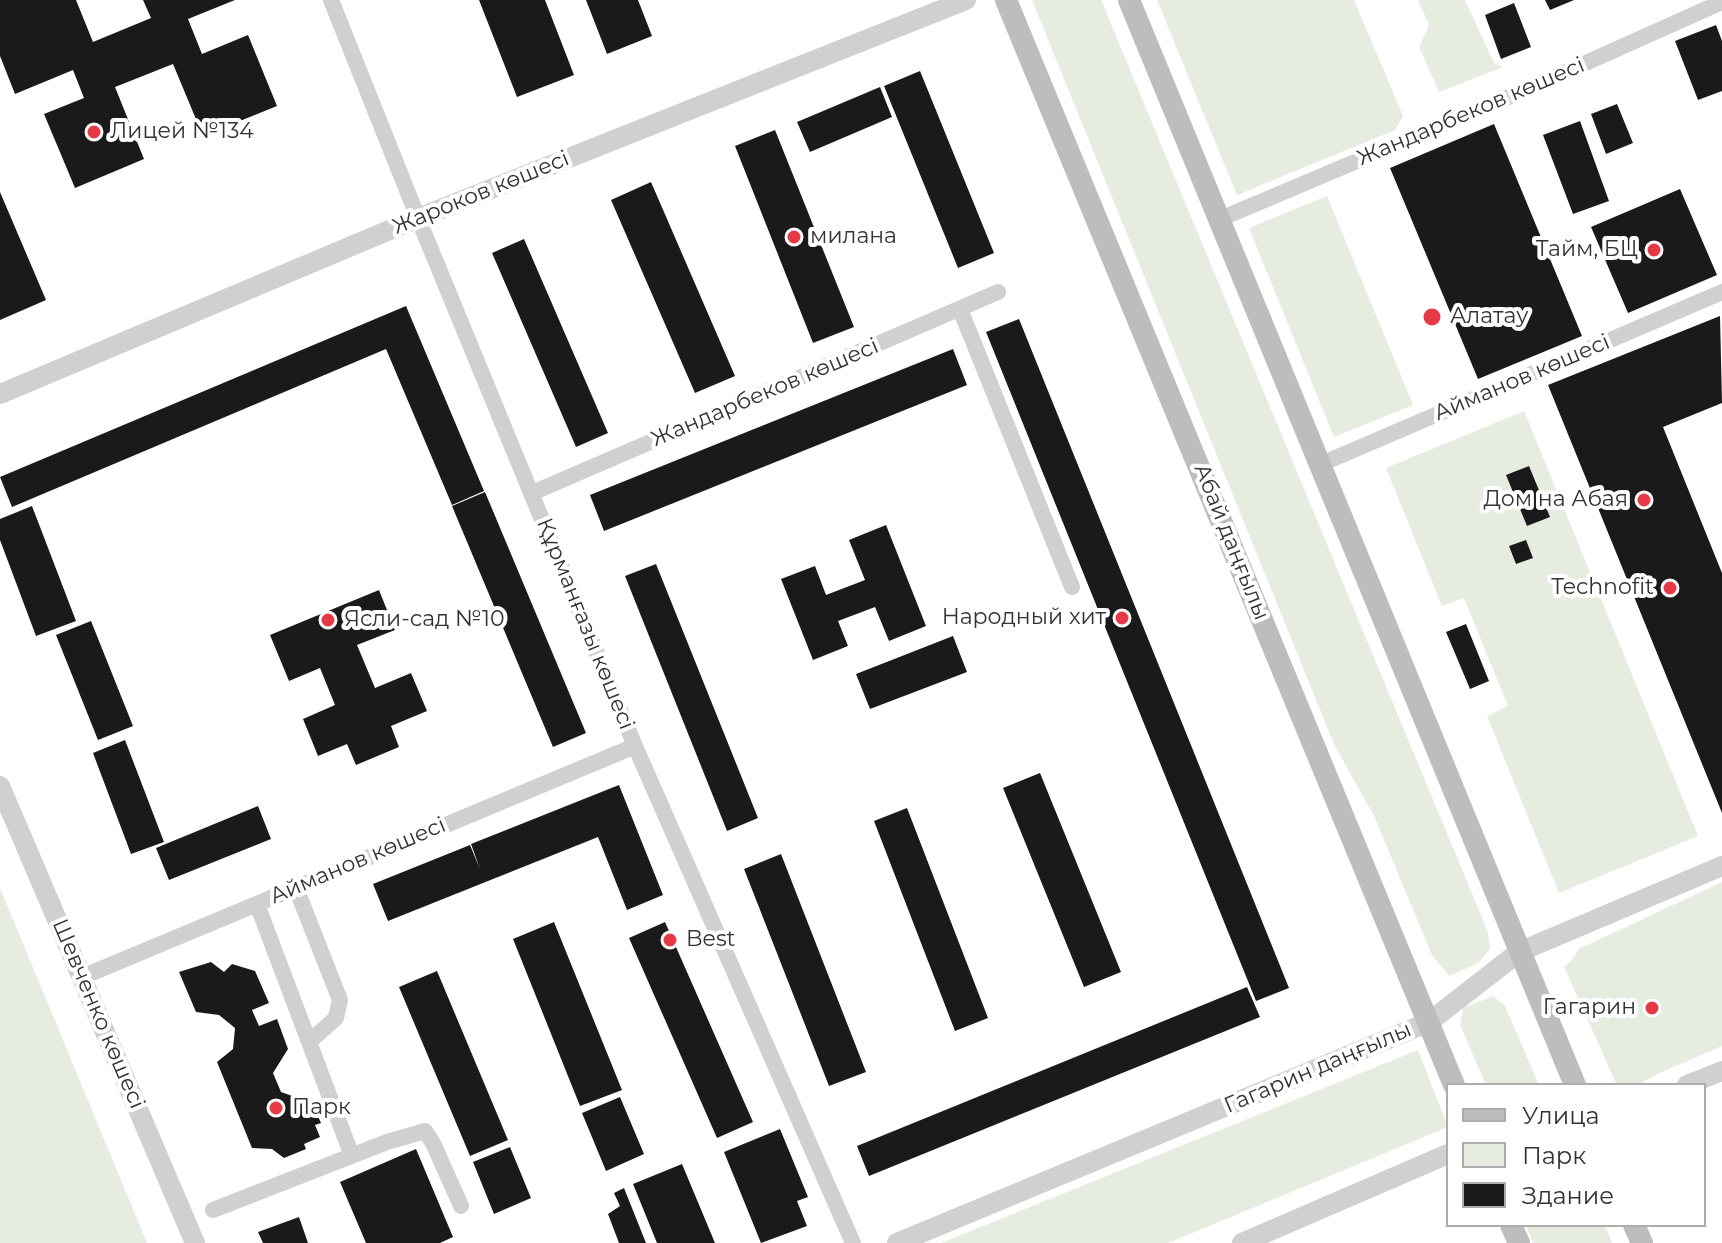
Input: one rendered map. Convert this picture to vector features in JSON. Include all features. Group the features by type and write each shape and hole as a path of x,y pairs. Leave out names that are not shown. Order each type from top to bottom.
{"main road":[{"name":"Абай даңғылы","path":"1006,0 1453,1083"},
{"path":"1129,0 1574,1083"}],"street":[{"name":"Құрманғазы көшесі","path":"331,0 635,746 853,1243"},
{"name":"Жароков көшесі","path":"0,394 418,218 966,0"},
{"name":"Жандарбеков көшесі","path":"1220,219 1532,87 1722,2"},
{"name":"Жандарбеков көшесі","path":"532,493 998,292"},
{"name":"Айманов көшесі","path":"1321,464 1722,292"},
{"path":"960,309 1072,587"},
{"name":"Айманов көшесі","path":"82,977 635,746"},
{"name":"Шевченко көшесі","path":"0,786 195,1243"},
{"name":"Гагарин даңғылы","path":"897,1243 1429,1022 1519,952 1722,866"},
{"path":"296,888 340,1000 336,1018 309,1042"},
{"path":"257,904 352,1156"},
{"path":"1692,1083 1722,1071"},
{"path":"213,1210 425,1131 461,1206"},
{"path":"1242,1243 1446,1155"}],"green space":[{"path":"1032,0 1101,0 1488,932 1490,949 1478,963 1449,976 1432,955 1374,816 1334,744"},
{"path":"1157,0 1354,0 1403,116 1395,130 1237,195"},
{"path":"1418,0 1465,0 1494,63 1503,67 1439,92 1419,47 1429,25"},
{"path":"1327,196 1413,405 1334,437 1249,228"},
{"path":"1524,411 1698,836 1559,893 1487,716 1508,706 1464,598 1442,606 1386,468"},
{"path":"1722,882 1722,1046 1641,1083 1616,1083 1564,967 1579,949"},
{"path":"0,888 147,1243 0,1243"},
{"path":"1493,996 1505,1006 1538,1083 1485,1083 1460,1025 1463,1008"},
{"path":"1418,1050 1446,1122 1446,1128 1168,1243 941,1243"},
{"path":"1527,1227 1606,1227 1612,1243 1533,1243"}],"building":[{"path":"0,0 76,0 93,42 151,18 143,0 235,0 188,19 202,54 248,35 277,106 203,136 173,64 115,87 144,159 75,188 44,114 84,98 73,70 15,94 0,56"},
{"path":"479,0 545,0 574,75 517,97"},
{"path":"586,0 638,0 652,36 607,54"},
{"path":"1545,0 1574,0 1550,10"},
{"path":"1514,3 1531,47 1501,59 1485,15"},
{"path":"1716,25 1722,41 1722,91 1698,100 1675,41"},
{"path":"920,71 994,253 958,268 884,86"},
{"path":"880,87 892,117 810,152 797,122"},
{"path":"1617,104 1633,143 1606,154 1591,114"},
{"path":"1580,121 1609,201 1573,214 1543,135"},
{"path":"1494,124 1582,336 1478,379 1390,168"},
{"name":"милана","path":"775,130 854,327 813,343 735,146"},
{"path":"651,182 735,376 695,393 611,200"},
{"name":"Тайм, БЦ","path":"1680,189 1717,275 1628,313 1591,227"},
{"path":"0,192 46,300 0,320"},
{"path":"524,239 608,433 576,447 492,253"},
{"path":"406,306 484,491 452,505 386,349 12,507 0,477"},
{"name":"Дом на Абая","path":"1720,316 1722,403 1663,427 1722,573 1722,813 1548,385"},
{"path":"1019,319 1289,988 1256,1001 986,332"},
{"path":"953,349 967,385 604,531 590,495"},
{"path":"1529,466 1550,517 1527,526 1506,475"},
{"path":"485,492 586,733 553,747 452,506"},
{"path":"32,506 76,621 36,636 0,540 0,519"},
{"path":"886,525 926,626 889,641 875,607 838,621 848,646 813,660 781,579 815,566 826,595 865,580 849,540"},
{"path":"1526,540 1533,558 1516,564 1509,546"},
{"path":"656,564 758,818 727,831 625,576"},
{"path":"379,590 395,630 357,645 375,688 411,673 427,711 391,726 399,747 356,765 347,744 318,756 303,719 335,705 320,668 289,681 270,635"},
{"path":"91,621 133,726 98,740 56,635"},
{"path":"1466,624 1489,681 1470,689 1446,632"},
{"path":"953,636 967,672 870,709 856,674"},
{"path":"125,740 164,842 131,854 93,753"},
{"path":"1040,773 1121,972 1084,987 1003,788"},
{"path":"619,785 663,895 627,910 598,837 388,921 373,884 470,845 480,869 471,844"},
{"path":"258,806 271,839 169,880 156,848"},
{"path":"907,808 988,1018 955,1031 874,821"},
{"path":"781,854 866,1072 829,1086 744,869"},
{"path":"554,922 622,1090 580,1106 513,939"},
{"path":"665,922 753,1122 717,1138 629,938"},
{"path":"211,962 224,972 232,964 255,971 269,1003 252,1010 259,1026 277,1019 288,1049 273,1073 281,1092 312,1103 321,1123 315,1125 320,1137 304,1144 306,1149 284,1158 272,1149 252,1148 217,1062 233,1049 235,1028 219,1015 196,1012 179,972"},
{"path":"437,971 508,1140 470,1156 399,987"},
{"path":"1247,987 1260,1017 869,1176 857,1146"},
{"path":"620,1097 644,1154 606,1171 582,1113"},
{"path":"780,1129 808,1197 797,1201 807,1226 761,1243 724,1152"},
{"path":"510,1147 531,1198 494,1214 473,1162"},
{"path":"416,1149 453,1237 440,1243 366,1243 340,1182"},
{"path":"682,1164 715,1243 657,1243 633,1184"},
{"path":"624,1188 646,1243 619,1243 608,1214 620,1206 614,1193"},
{"path":"299,1217 308,1243 263,1243 258,1232"}],"place":[{"name":"Лицей №134","path":"94,132"},
{"name":"милана","path":"794,237"},
{"name":"Тайм, БЦ","path":"1654,250"},
{"name":"Алатау","path":"1432,317"},
{"name":"Дом на Абая","path":"1644,500"},
{"name":"Technofit","path":"1670,588"},
{"name":"Народный хит","path":"1122,618"},
{"name":"Ясли-сад №10","path":"328,620"},
{"name":"Best","path":"670,940"},
{"name":"Гагарин","path":"1652,1008"},
{"name":"Парк","path":"276,1108"}]}
